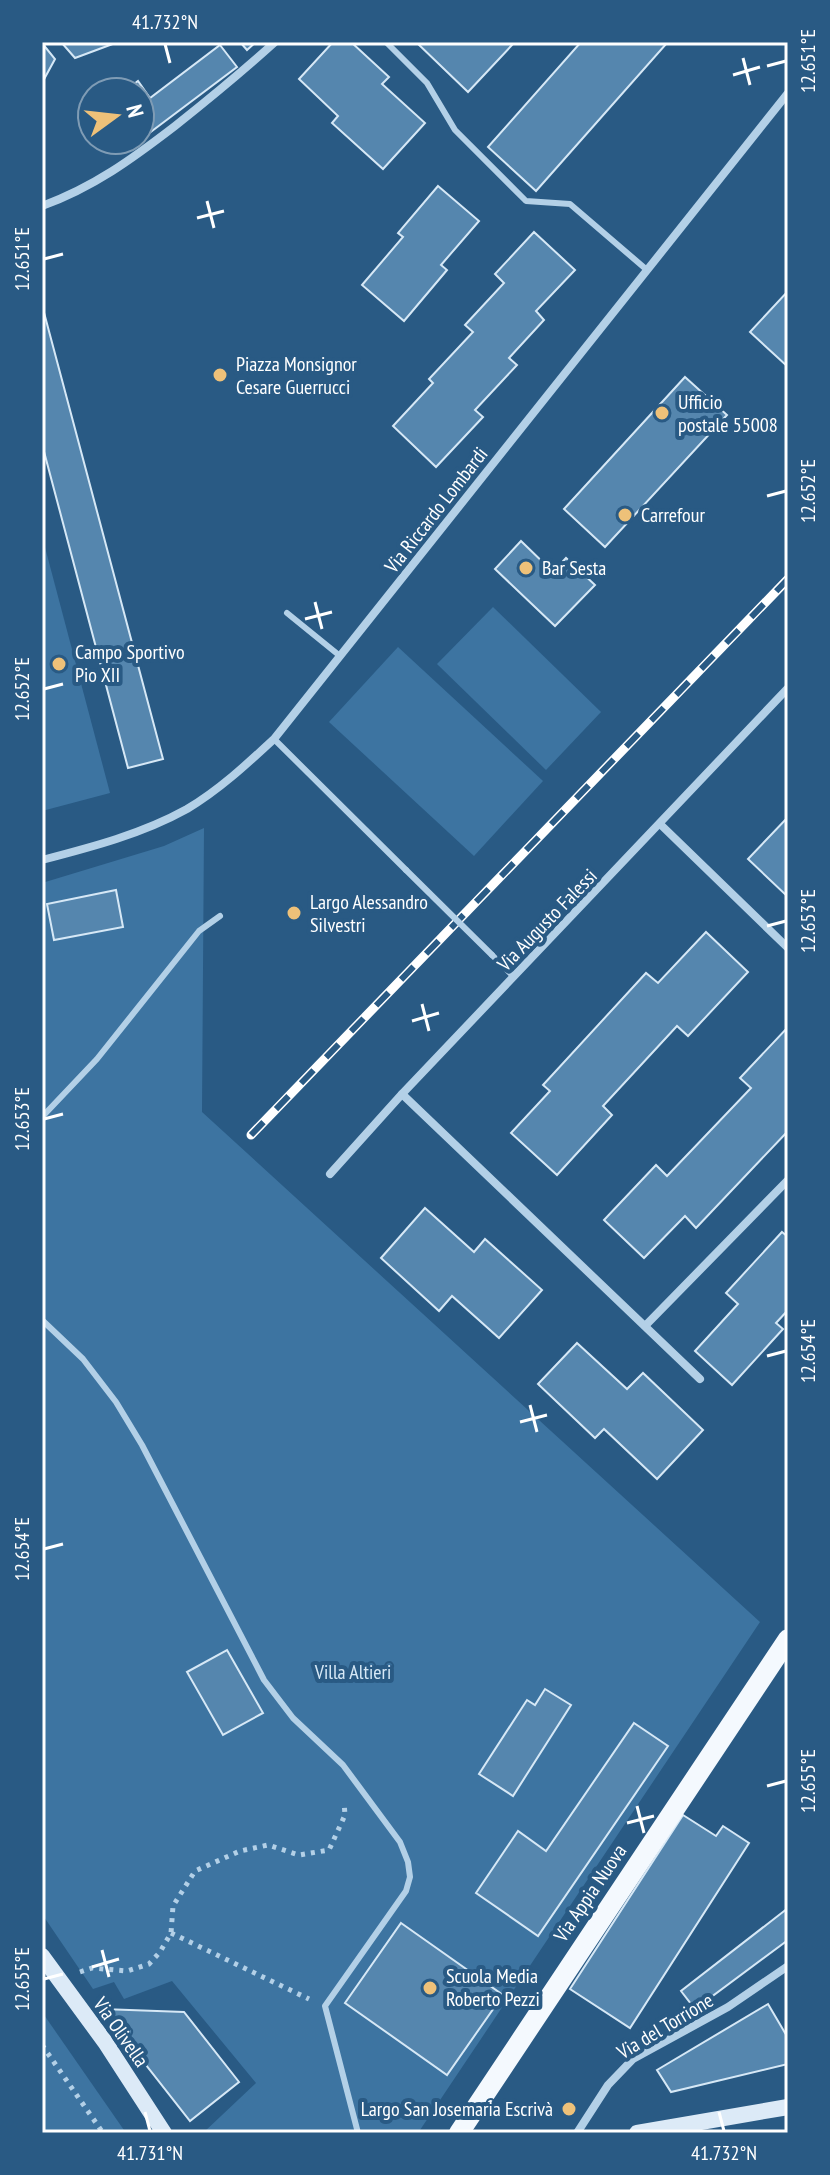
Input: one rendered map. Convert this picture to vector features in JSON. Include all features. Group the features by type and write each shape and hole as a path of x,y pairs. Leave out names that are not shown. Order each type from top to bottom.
{"main road":[{"name":"Via Appia Nuova","path":"459,2133 788,1639"},
{"name":"Via Olivella","path":"42,1956 105,2042 164,2133"},
{"path":"637,2133 788,2107"}],"street":[{"path":"42,206 82,189 117,169 226,86 275,42"},
{"name":"Via Riccardo Lombardi","path":"42,860 105,843 170,818 215,790 274,739 788,93"},
{"name":"Via Augusto Falessi","path":"330,1174 402,1094 788,688"},
{"path":"660,824 788,948"},
{"path":"402,1094 700,1379"},
{"path":"645,1326 788,1180"},
{"name":"Via del Torrione","path":"577,2133 608,2085 633,2059 728,2007 788,1966"}],"lane":[{"path":"386,42 427,83 455,130 526,201 570,204 647,270"},
{"path":"287,613 340,656"},
{"path":"274,739 514,977"},
{"path":"42,1117 97,1059 199,931 220,916"},
{"path":"42,1320 83,1359 116,1402 142,1445 264,1680 293,1718 343,1765 404,1849 410,1877 406,1891 325,2006 358,2133"}],"path":[{"path":"62,1983 92,1968 114,1971 138,1969 149,1964 171,1933 173,1906 195,1871 240,1851 268,1845 299,1855 329,1850 345,1815 343,1765"},
{"path":"171,1933 325,2006"},
{"path":"42,2045 103,2133"}],"green space":[{"name":"Campo Sportivo Pio XII","path":"42,536 110,793 42,811"},
{"path":"493,607 601,712 546,770 437,664"},
{"path":"398,647 543,781 474,856 329,722"},
{"name":"Villa Altieri","path":"204,828 202,1112 760,1622 418,2133 203,2133 256,2083 172,1981 124,1999 114,1982 93,1989 42,1914 42,883 164,846"},
{"path":"42,2012 126,2133 42,2133"}],"building":[{"path":"61,42 118,42 75,58"},
{"path":"240,42 256,42 247,50"},
{"path":"333,42 351,42 389,77 382,84 425,123 383,169 332,123 338,116 299,79"},
{"path":"416,42 510,42 513,44 468,92"},
{"path":"581,42 667,43 536,191 488,147"},
{"path":"42,43 55,59 42,83"},
{"path":"220,45 237,67 156,128 156,93"},
{"path":"438,186 479,221 441,265 447,270 404,321 362,285 403,237 398,233"},
{"path":"534,232 575,270 536,311 544,320 509,358 517,365 475,410 483,417 436,467 393,426 433,383 429,379 473,332 465,325 504,283 495,274"},
{"path":"788,291 788,367 750,332"},
{"path":"42,305 163,759 128,768 42,444"},
{"path":"685,377 727,415 605,547 564,509"},
{"path":"521,541 553,572 566,558 595,585 555,626 495,569"},
{"path":"788,817 788,897 748,859"},
{"path":"116,890 123,927 54,940 47,904"},
{"path":"706,932 748,972 688,1036 677,1026 603,1106 612,1115 557,1175 511,1133 550,1091 543,1085 646,973 658,983"},
{"path":"788,1027 788,1131 696,1228 685,1216 644,1258 604,1220 656,1165 667,1176 751,1088 740,1078"},
{"path":"425,1208 474,1252 485,1239 542,1290 499,1338 452,1296 439,1311 381,1258"},
{"path":"782,1232 788,1237 788,1310 776,1323 783,1329 732,1385 695,1351 738,1304 726,1293"},
{"path":"577,1343 627,1389 643,1373 703,1430 657,1479 604,1429 595,1438 538,1384"},
{"path":"227,1650 263,1713 223,1735 187,1672"},
{"path":"545,1689 571,1705 513,1796 479,1774 527,1700 535,1705"},
{"path":"634,1723 668,1746 538,1936 476,1893 518,1831 546,1851"},
{"path":"683,1815 716,1836 723,1826 749,1843 630,2028 570,1989"},
{"path":"788,1908 788,1940 695,2009 681,1991"},
{"path":"401,1923 503,1995 447,2075 345,2003"},
{"path":"768,2004 788,2038 788,2064 671,2092 657,2070"},
{"path":"102,2009 184,2012 239,2082 190,2121"}],"railway":[{"path":"251,1135 788,579"}],"place":[{"name":"Piazza Monsignor Cesare Guerrucci","path":"220,375"},
{"name":"Ufficio postale 55008","path":"662,413"},
{"name":"Carrefour","path":"625,515"},
{"name":"Bar Sesta","path":"526,568"},
{"name":"Campo Sportivo Pio XII","path":"59,664"},
{"name":"Largo Alessandro Silvestri","path":"294,913"},
{"name":"Scuola Media Roberto Pezzi","path":"430,1988"},
{"name":"Largo San Josemaria Escrivà","path":"569,2109"}]}
